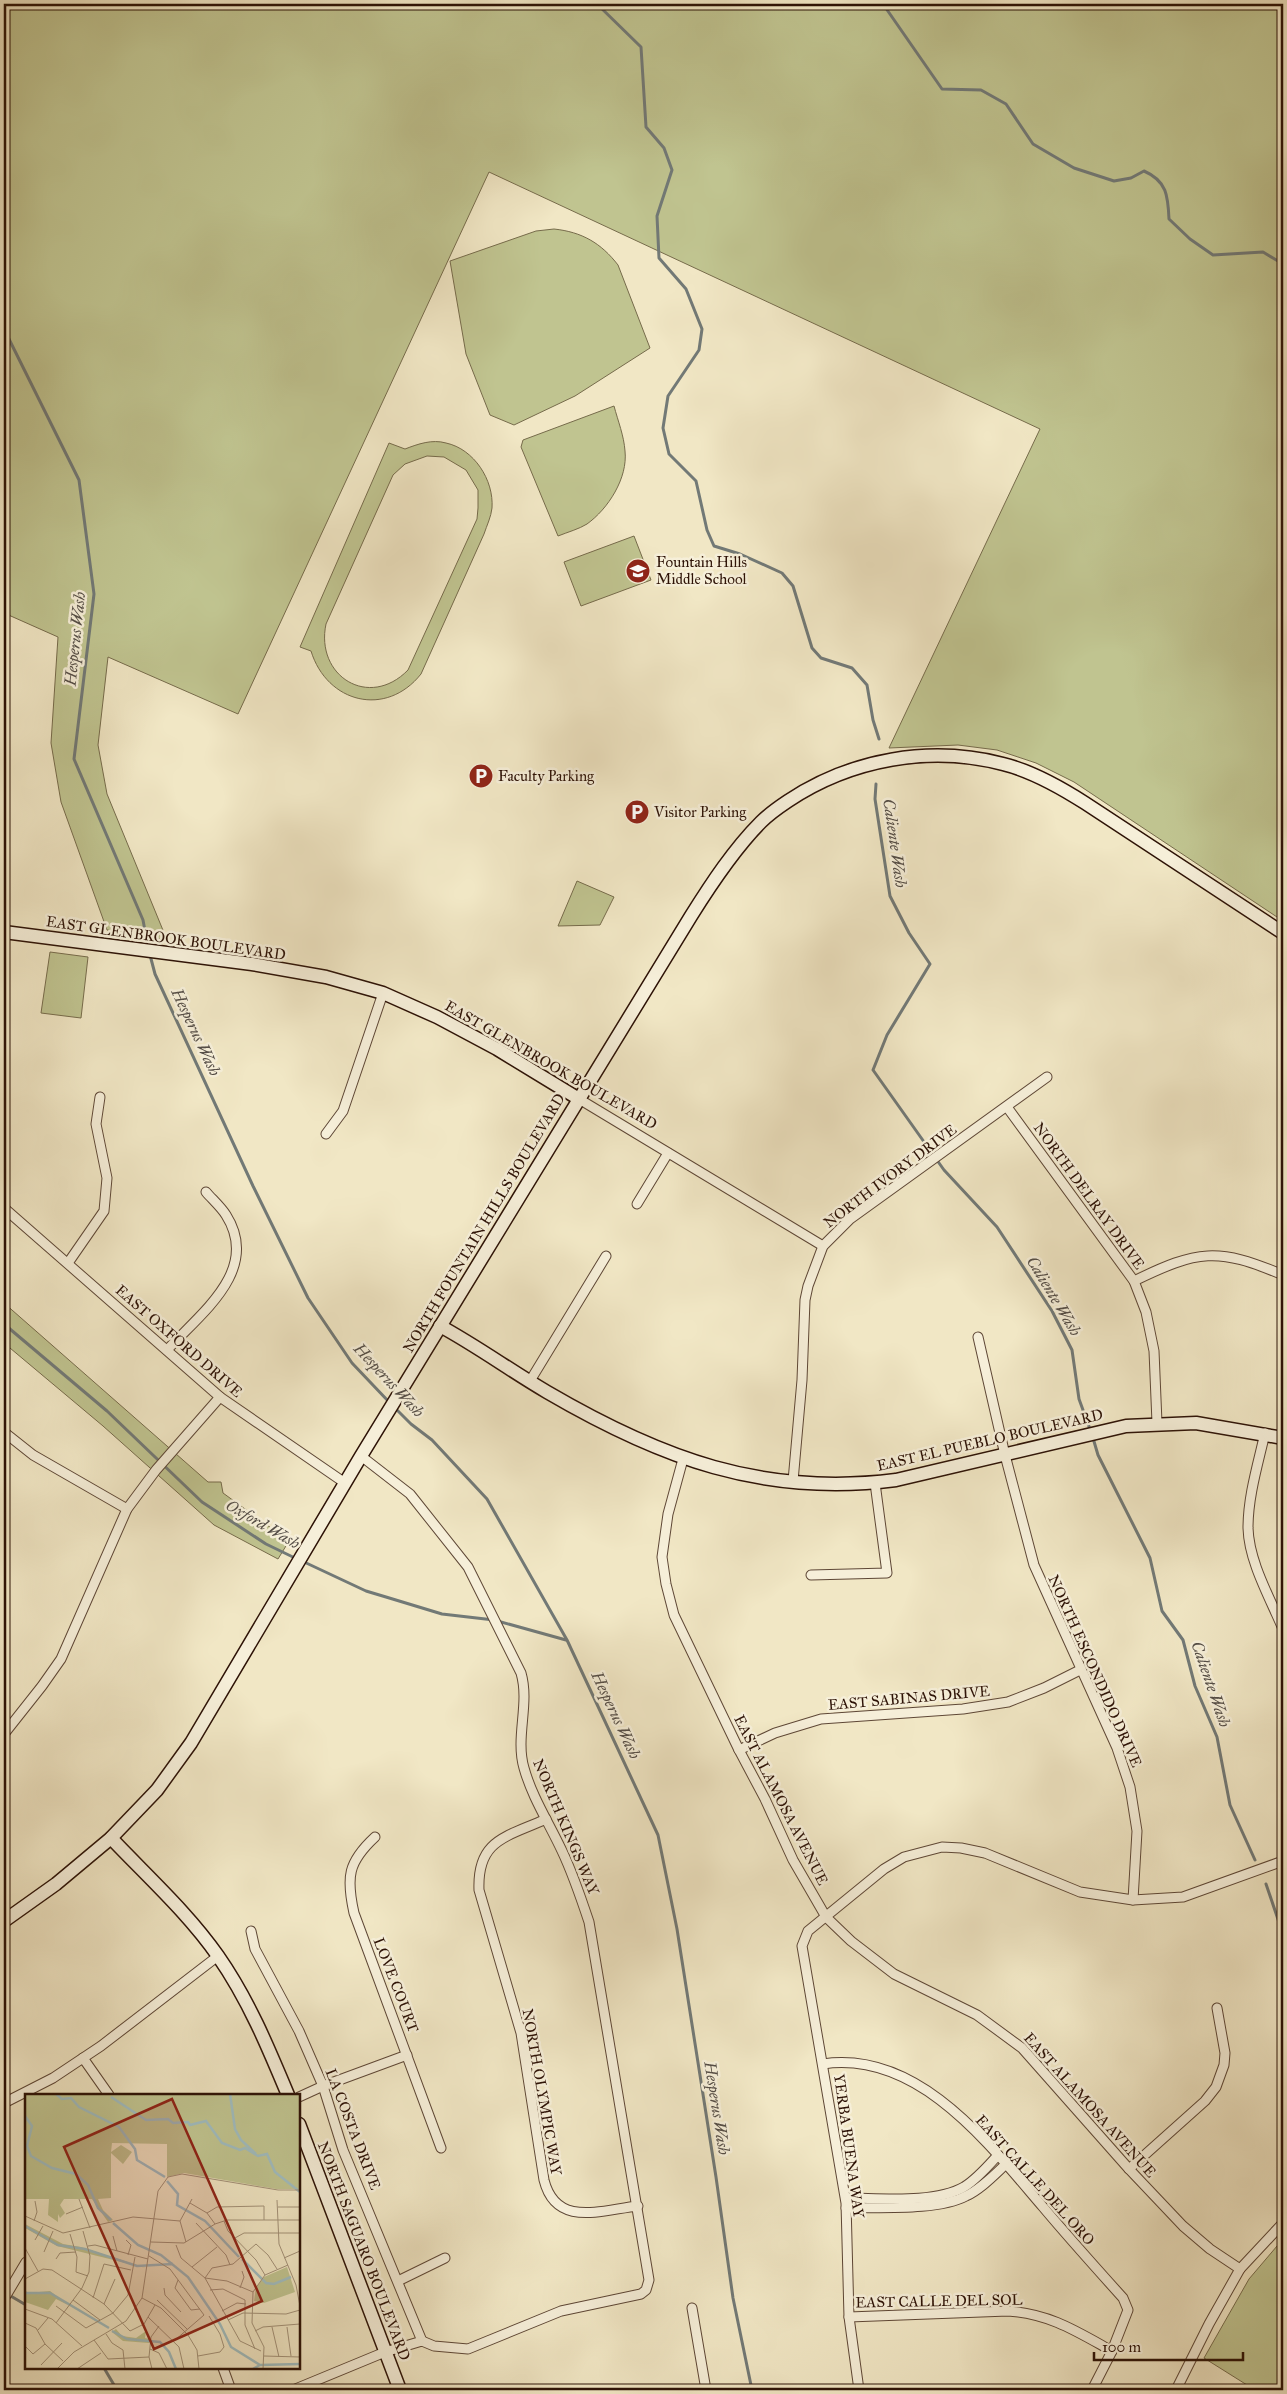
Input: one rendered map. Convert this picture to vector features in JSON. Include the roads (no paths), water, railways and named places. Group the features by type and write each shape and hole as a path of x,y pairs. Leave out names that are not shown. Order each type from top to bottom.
{"street":[{"name":"NORTH FOUNTAIN HILLS BOULEVARD","path":"4,1921 56,1884 110,1838 157,1790 191,1743 361,1456 695,910 739,847 762,820 806,789 860,766 897,758 929,756 975,758 1004,764 1059,787 1283,933"},
{"name":"EAST GLENBROOK BOULEVARD","path":"4,932 252,964 326,977 383,993 437,1017 497,1049 822,1246"},
{"path":"326,1134 343,1111 383,993"},
{"name":"NORTH IVORY DRIVE","path":"793,1481 802,1380 805,1300 812,1271 822,1246 850,1219 1046,1077"},
{"path":"68,1264 104,1211 106,1178 96,1124 100,1097"},
{"name":"NORTH DELRAY DRIVE","path":"1007,1107 1134,1281 1146,1312 1154,1351 1158,1424"},
{"path":"637,1204 668,1153"},
{"path":"167,1350 227,1284 236,1264 237,1250 234,1233 226,1214 206,1192"},
{"name":"EAST OXFORD DRIVE","path":"4,1208 220,1397 346,1483"},
{"path":"1134,1281 1190,1257 1214,1255 1238,1258 1283,1275"},
{"path":"530,1381 606,1256"},
{"name":"EAST EL PUEBLO BOULEVARD","path":"440,1326 530,1381 639,1442 683,1459 738,1475 824,1484 874,1483 896,1480 1005,1456 1126,1426 1196,1423 1283,1438"},
{"name":"NORTH ESCONDIDO DRIVE","path":"978,1337 1005,1456 1034,1565 1117,1748 1130,1787 1137,1831 1132,1900"},
{"path":"4,1734 61,1659 128,1510 156,1470 220,1397"},
{"path":"4,1432 33,1456 128,1510"},
{"path":"1266,1434 1252,1492 1248,1528 1254,1556 1283,1629"},
{"name":"NORTH KINGS WAY","path":"361,1456 410,1494 468,1567 521,1673 525,1685 522,1756 534,1796 571,1870 589,1922 638,2206 641,2240 650,2280 646,2290 635,2296 561,2311 468,2349 434,2346 422,2341"},
{"name":"EAST ALAMOSA AVENUE","path":"683,1459 668,1514 662,1557 666,1584 674,1614 793,1860 826,1917 851,1941 894,1974 949,1999 1007,2035 1035,2062 1129,2169 1183,2226 1210,2249 1240,2269"},
{"path":"811,1575 887,1573 874,1483"},
{"name":"EAST SABINAS DRIVE","path":"739,1750 775,1733 799,1724 821,1719 963,1709 1008,1702 1044,1688 1080,1670"},
{"name":"NORTH OLYMPIC WAY","path":"546,1819 502,1839 487,1850 482,1859 479,1881 479,1890 521,2033 544,2180 549,2195 556,2204 574,2213 638,2206"},
{"name":"LOVE COURT","path":"375,1837 355,1858 351,1877 350,1897 359,1928 441,2148"},
{"path":"110,1838 185,1915 218,1956 256,2019 288,2094"},
{"name":"YERBA BUENA WAY","path":"859,2390 848,2317 846,2198 802,1946 808,1931 884,1869 904,1857 942,1847 961,1848 985,1853 1080,1892 1132,1900 1183,1897 1283,1861"},
{"name":"LA COSTA DRIVE","path":"251,1930 255,1949 299,2031 323,2086 343,2150 422,2341"},
{"path":"4,2103 53,2078 83,2058 218,1956"},
{"path":"1129,2169 1205,2101 1216,2087 1224,2065 1225,2053 1217,2008"},
{"path":"300,2097 323,2086 407,2055"},
{"path":"83,2058 108,2094"},
{"name":"EAST CALLE DEL ORO","path":"823,2064 843,2061 876,2067 933,2094 998,2155 1123,2298 1128,2310 1112,2351"},
{"name":"NORTH SAGUARO BOULEVARD","path":"300,2127 400,2390"},
{"path":"846,2198 919,2198 947,2194 964,2187 998,2155"},
{"path":"846,2208 920,2206 951,2202 966,2196 1006,2164"},
{"path":"1176,2390 1209,2324 1240,2269 1283,2223"},
{"path":"398,2281 445,2258"},
{"path":"4,2299 25,2264"},
{"path":"692,2308 706,2390"},
{"name":"EAST CALLE DEL SOL","path":"848,2317 1008,2311 1031,2313 1053,2320 1112,2351"},
{"path":"293,2390 385,2352 422,2341"},
{"path":"1092,2390 1112,2351"},
{"path":"222,2369 231,2390"}],"waterway":[{"name":"Caliente Wash","path":"597,4 641,47 646,127 664,148 672,170 657,216 659,258 686,289 702,329 699,350 668,396 663,428 669,454 696,481 707,530 714,546 740,554 782,573 793,586 812,648 821,658 852,668 867,685 873,720 879,739"},
{"path":"883,4 942,89 981,90 1006,104 1033,144 1074,168 1114,181 1131,178 1144,171 1152,175 1165,190 1169,219 1190,239 1213,255 1263,252 1283,264"},
{"name":"Hesperus Wash","path":"4,329 79,480 94,594 74,759 143,920 148,947"},
{"name":"Caliente Wash","path":"876,784 875,799 890,896 909,933 930,964 887,1035 873,1070 944,1170 997,1227 1052,1311 1072,1350 1079,1399 1091,1432"},
{"name":"Hesperus Wash","path":"150,955 155,974 253,1186 308,1298 352,1363 390,1403"},
{"name":"Oxford Wash","path":"4,1324 107,1411 202,1502 266,1544 297,1559"},
{"name":"Hesperus Wash","path":"394,1407 411,1424 432,1440 487,1499 567,1640 658,1835 677,1929 733,2298 752,2390"},
{"name":"Caliente Wash","path":"1093,1438 1098,1455 1150,1558 1162,1611 1183,1640 1195,1686 1217,1737 1230,1805 1255,1860"},
{"name":"Oxford Wash","path":"302,1561 366,1591 442,1614 494,1620 566,1640"},
{"name":"Caliente Wash","path":"1266,1884 1283,1934"},
{"path":"9,2295 25,2304"},
{"path":"105,2369 117,2390"}],"place":[{"name":"Fountain Hills Middle School","path":"638,571"},
{"name":"Faculty Parking","path":"481,776"},
{"name":"Visitor Parking","path":"637,812"}]}
